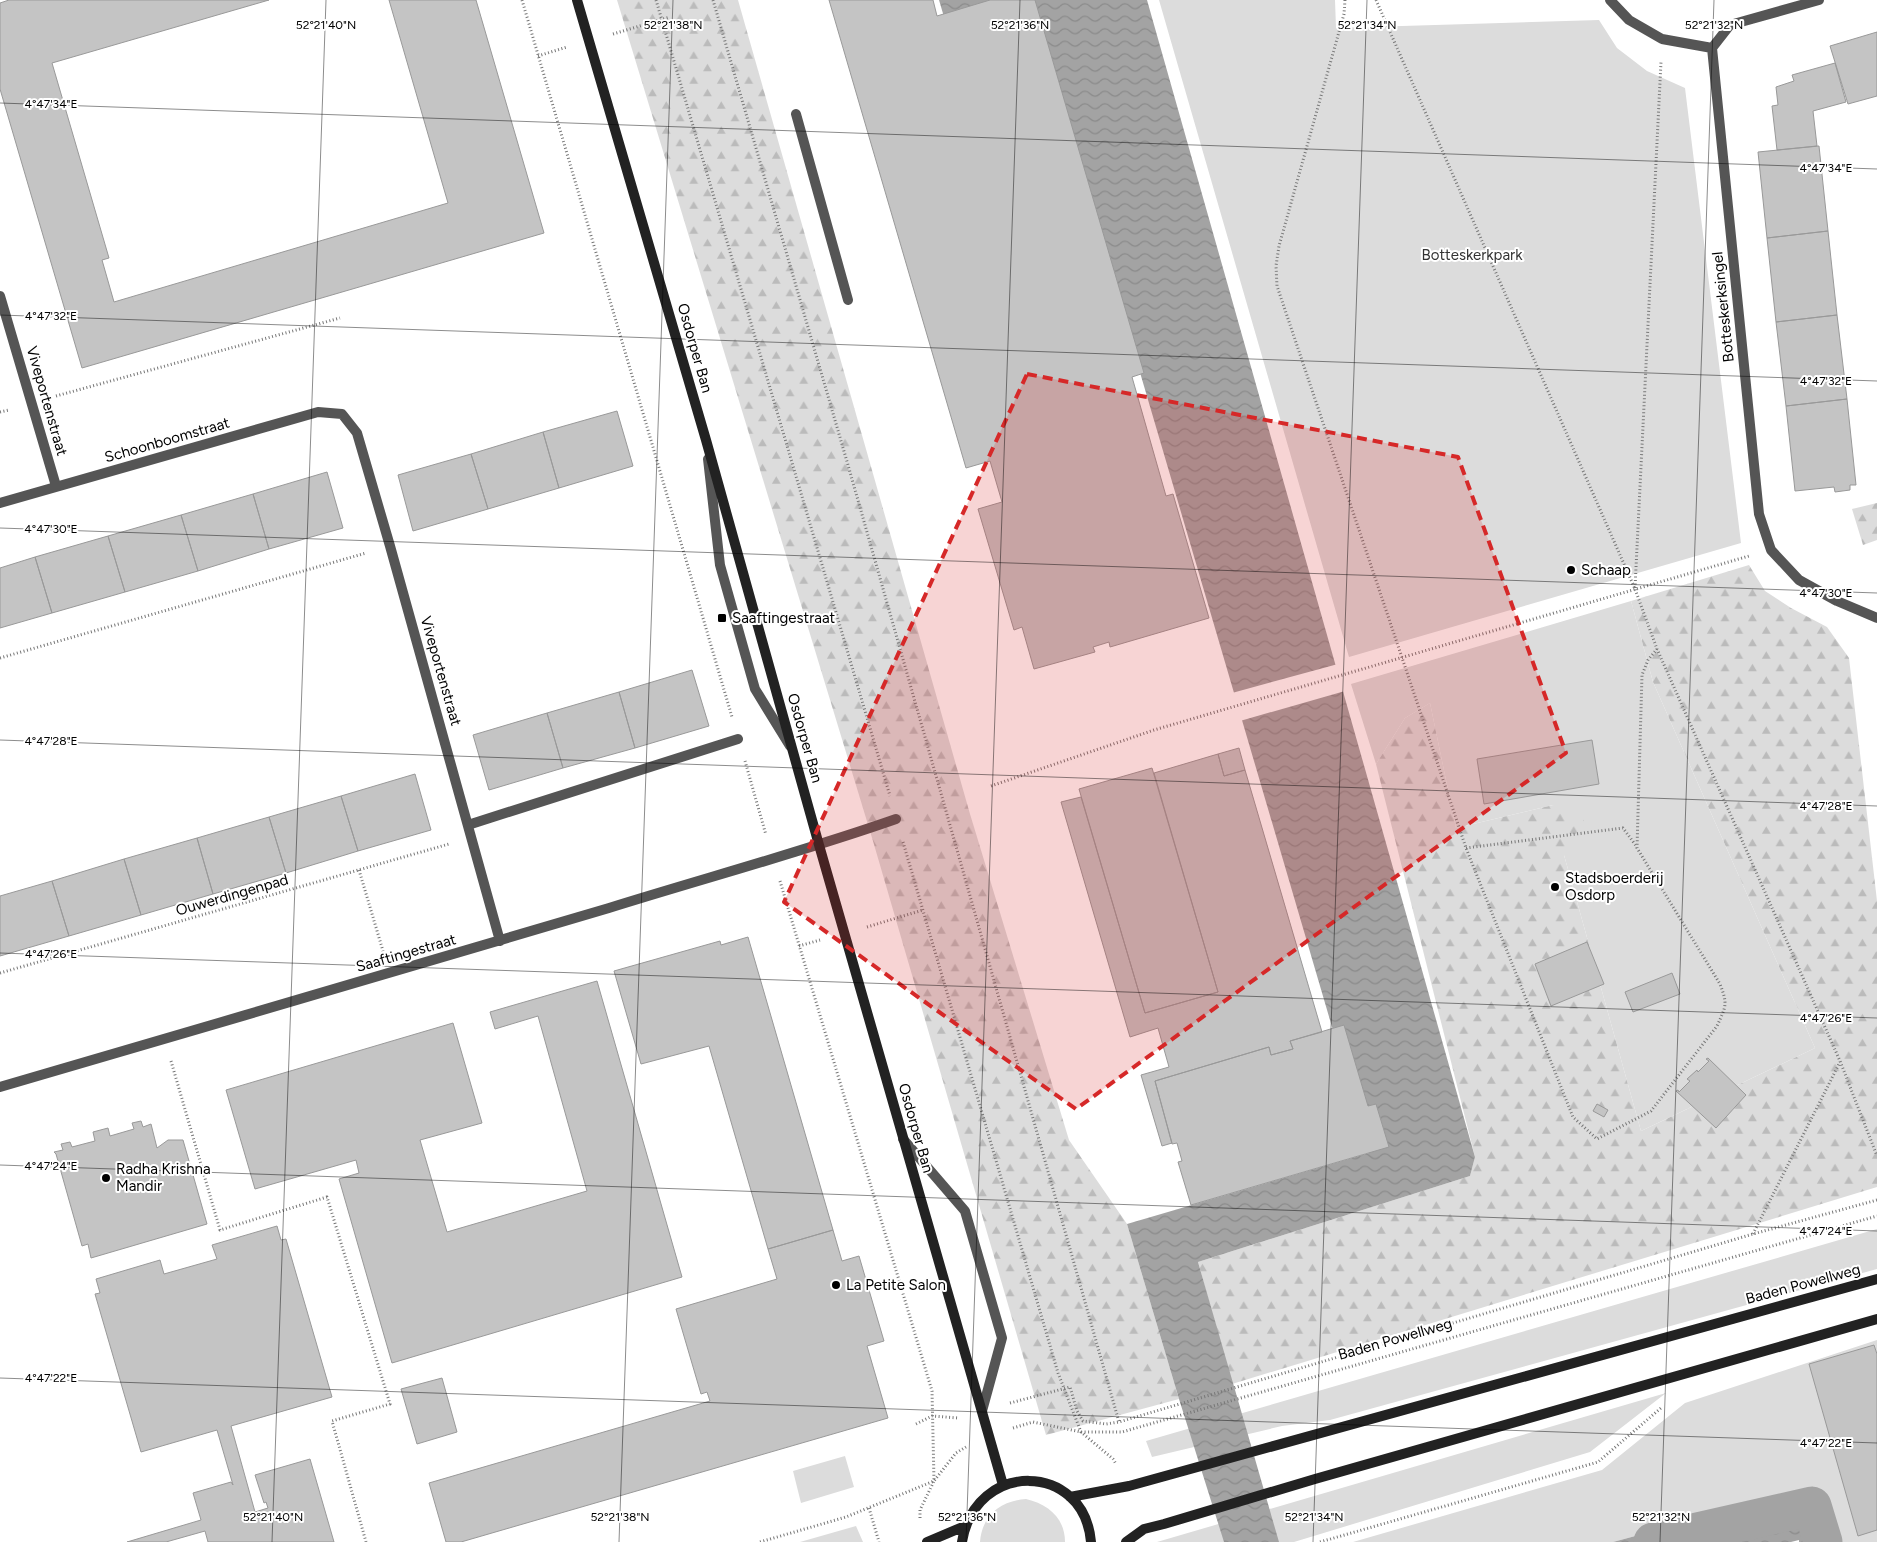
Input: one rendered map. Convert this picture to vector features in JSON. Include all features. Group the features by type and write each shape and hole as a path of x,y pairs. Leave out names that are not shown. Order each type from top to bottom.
{"main road":[{"name":"Osdorper Ban","path":"577,0 706,440 819,845 1003,1485"},
{"name":"Baden Powellweg","path":"1070,1496 1129,1486 1167,1476 1877,1279"},
{"path":"1126,1542 1144,1529 1877,1319"},
{"path":"962,1542 966,1526 974,1509 986,1495 1003,1485 1026,1480 1050,1484 1070,1496 1083,1512 1090,1530 1091,1542"},
{"path":"927,1542 966,1526"}],"street":[{"path":"1610,0 1629,20 1662,39 1712,48 1730,25 1819,0"},
{"name":"Botteskerksingel","path":"1712,48 1759,514 1771,550 1799,580 1837,601 1877,618"},
{"path":"796,114 848,300"},
{"name":"Viveportenstraat","path":"0,296 56,486"},
{"name":"Schoonboomstraat","path":"0,502 318,412 342,414"},
{"name":"Viveportenstraat","path":"342,414 357,434 500,940"},
{"path":"706,440 722,575 755,689 793,751"},
{"path":"468,825 738,739"},
{"name":"Saaftingestraat","path":"0,1087 390,973 732,870 773,860 896,819"},
{"path":"903,1139 965,1212 1002,1338 982,1411"}],"path":[{"path":"522,0 773,860 932,1391 934,1481 920,1510 920,1526"},
{"path":"656,0 1064,1388 1080,1432 1113,1459 1129,1486"},
{"path":"713,0 853,484 1119,1422"},
{"path":"1345,0 1344,14 1282,237 1276,266 1277,286 1466,848 1573,1117 1597,1139 1651,1111 1717,1026 1724,1011 1726,999 1720,984 1638,848 1623,828 1466,848"},
{"path":"1376,0 1635,589 1658,649 1840,1061 1877,1156"},
{"path":"1635,589 1662,39"},
{"path":"0,412 340,318"},
{"path":"0,658 390,546"},
{"path":"991,786 1154,730 1771,550"},
{"path":"1638,848 1642,675 1648,660 1658,649"},
{"name":"Ouwerdingenpad","path":"0,973 471,838"},
{"path":"359,870 390,973"},
{"path":"165,1039 220,1230 327,1197 390,1404 332,1421 366,1542"},
{"path":"1753,1234 1840,1061"},
{"path":"1064,1388 1070,1387 1077,1411 1083,1421 1106,1424 1119,1422 1753,1234 1877,1200"},
{"name":"Baden Powellweg","path":"934,1481 956,1453 989,1434 1033,1422 1080,1432 1122,1432 1877,1216"},
{"path":"1320,1542 1598,1462 1665,1405"},
{"path":"760,1542 846,1517 934,1481"},
{"path":"869,1508 879,1542"}],"highlighted area":[{"path":"1027,374 1458,457 1566,753 1076,1109 784,902"}],"green space":[{"path":"617,0 738,0 970,814 1069,1140 1127,1224 1179,1399 1046,1435 873,841"},
{"name":"Botteskerkpark","path":"1159,0 1335,0 1336,28 1599,20 1617,48 1647,71 1685,88 1741,543 1349,657"},
{"path":"1877,503 1877,540 1863,545 1852,509"},
{"path":"1749,565 1765,591 1791,608 1827,627 1849,658 1877,901 1877,1187 1232,1384 1198,1262 1470,1176 1475,1157 1376,764 1405,718 1430,703 1456,828 1553,805 1584,820 1564,855 1641,1131 1815,1048 1653,682 1631,601"},
{"path":"1631,601 1653,682 1815,1048 1641,1131 1564,855 1553,805 1456,828 1430,703 1405,718 1376,764 1351,684"},
{"path":"1877,1229 1877,1269 1330,1420 1282,1426 1152,1457 1146,1441"},
{"path":"1877,1340 1877,1542 1822,1542 1811,1507 1784,1496 1613,1542 1353,1542 1602,1470 1685,1403"},
{"path":"1666,1393 1590,1452 1294,1542 1157,1542"},
{"path":"845,1456 854,1487 801,1503 793,1471"},
{"path":"1026,1499 1041,1504 1054,1513 1062,1526 1065,1542 980,1542 985,1524 994,1511 1017,1500"},
{"path":"856,1526 863,1542 800,1542"}],"water":[{"path":"939,0 1147,0 1475,1157 1470,1176 1198,1262 1279,1542 1224,1542 1127,1224 1369,1153 1036,18 952,44"},
{"path":"1784,1496 1811,1507 1822,1542 1799,1542 1799,1540 1791,1542 1613,1542"}],"pier":[{"path":"1338,664 1345,691 1240,721 1232,693"}],"building":[{"path":"9,0 269,0 52,63 109,258 102,260 114,302 448,203 389,0 476,0 544,233 82,368 0,89 0,3"},
{"path":"829,0 933,0 937,16 990,0 1035,0 1144,373 1132,377 1166,496 1173,494 1209,618 1110,647 1109,642 1093,647 1095,652 1034,669 1022,627 1014,630 978,509 1002,502 990,461 966,468"},
{"path":"1877,32 1877,96 1848,104 1830,46"},
{"path":"1835,63 1846,102 1813,111 1817,146 1777,150 1772,106 1778,105 1776,87 1794,81 1792,75"},
{"path":"1819,146 1828,231 1767,238 1758,152"},
{"path":"1828,231 1837,315 1776,322 1767,238"},
{"path":"1837,315 1847,399 1786,406 1776,322"},
{"path":"1847,399 1856,485 1850,485 1850,490 1835,492 1834,487 1795,491 1786,406"},
{"path":"617,411 633,466 559,488 543,432"},
{"path":"543,432 559,488 488,509 471,454"},
{"path":"471,454 488,509 413,531 398,475"},
{"path":"327,472 343,528 269,549 253,494"},
{"path":"253,494 269,549 198,571 181,515"},
{"path":"181,515 198,571 125,592 108,536"},
{"path":"108,536 125,592 52,613 35,557"},
{"path":"35,557 52,613 0,628 0,568"},
{"path":"692,670 709,726 635,748 619,692"},
{"path":"619,692 635,748 563,768 547,713"},
{"path":"547,713 563,768 489,790 473,735"},
{"path":"1592,740 1599,784 1484,804 1477,759"},
{"path":"1239,748 1245,770 1224,776 1218,754"},
{"path":"1218,754 1224,776 1245,770 1322,1032 1290,1041 1293,1049 1271,1055 1269,1047 1155,1081 1172,1143 1162,1146 1141,1075 1169,1067 1158,1028 1130,1037 1061,802 1081,797 1145,1013 1218,992 1154,773"},
{"path":"1152,768 1218,992 1145,1013 1079,789"},
{"path":"415,774 431,830 358,851 341,796"},
{"path":"341,796 358,851 286,873 269,817"},
{"path":"269,817 286,873 213,894 197,838"},
{"path":"197,838 213,894 141,915 124,859"},
{"path":"124,859 141,915 69,936 52,881"},
{"path":"52,881 69,936 0,956 0,896"},
{"path":"748,937 833,1230 768,1249 709,1046 641,1064 614,971 720,941 721,945"},
{"path":"1587,942 1604,984 1551,1006 1535,964"},
{"path":"1672,973 1680,994 1633,1012 1625,992"},
{"path":"597,981 682,1277 392,1363 339,1179 359,1173 356,1160 255,1189 226,1090 453,1023 482,1123 420,1140 447,1232 587,1191 538,1016 495,1029 490,1012"},
{"path":"1344,1025 1368,1106 1376,1104 1389,1147 1191,1205 1178,1162 1182,1161 1177,1143 1172,1144 1155,1081 1269,1047 1271,1055 1293,1049 1290,1041"},
{"path":"1708,1058 1746,1095 1716,1128 1676,1091 1678,1090 1679,1092 1690,1081 1687,1079 1697,1070 1698,1072 1709,1061 1706,1059"},
{"path":"1597,1104 1608,1110 1604,1117 1593,1111"},
{"path":"141,1121 143,1127 151,1124 157,1148 168,1140 183,1140 207,1224 91,1258 88,1244 82,1246 54,1152 63,1150 61,1144 70,1142 72,1147 95,1141 93,1132 108,1128 110,1136 134,1129 132,1123"},
{"path":"277,1226 281,1240 286,1239 332,1397 231,1426 255,1512 268,1508 266,1502 264,1503 255,1475 310,1459 334,1542 208,1542 205,1531 166,1542 127,1542 201,1520 193,1493 231,1482 233,1485 217,1430 141,1452 95,1294 100,1293 96,1279 160,1260 164,1274 217,1259 212,1245"},
{"path":"833,1230 842,1261 859,1256 884,1341 867,1346 888,1418 461,1542 446,1542 429,1483 710,1401 707,1392 701,1394 676,1309 777,1279 768,1249"},
{"path":"1874,1345 1877,1354 1877,1530 1858,1536 1809,1364"},
{"path":"442,1378 457,1432 417,1444 401,1389"}],"waterway":[{"path":"1653,1542 1812,1506 1823,1542"}],"place":[{"name":"Schaap","path":"1571,570"},
{"name":"Saaftingestraat","path":"722,618"},
{"name":"Stadsboerderij Osdorp","path":"1555,887"},
{"name":"Radha Krishna Mandir","path":"106,1178"},
{"name":"La Petite Salon","path":"836,1285"}]}
